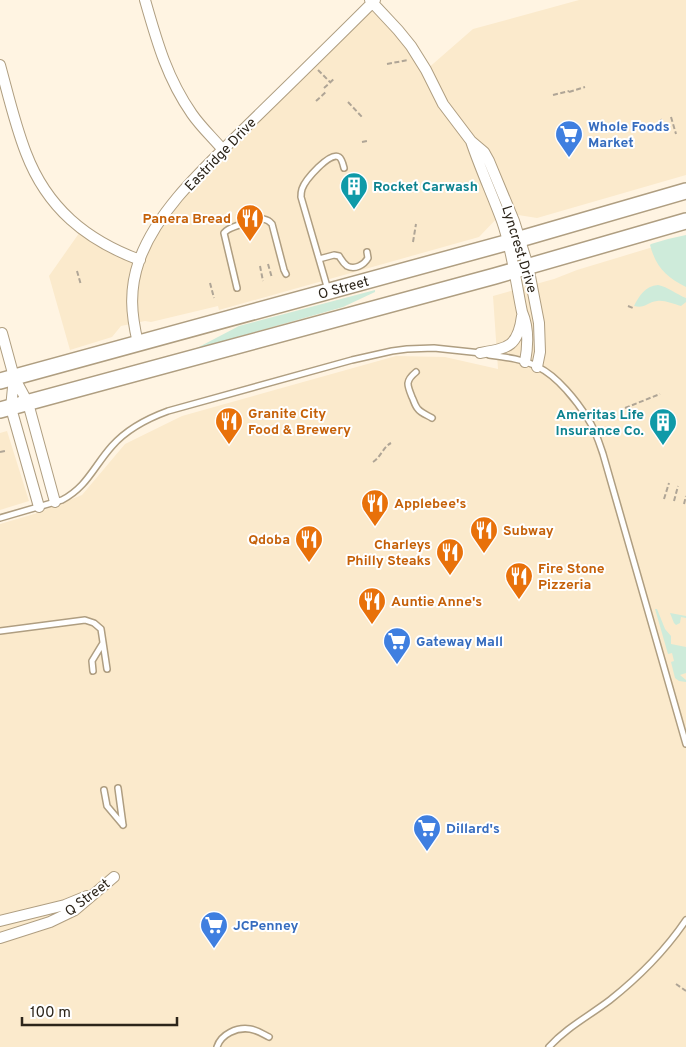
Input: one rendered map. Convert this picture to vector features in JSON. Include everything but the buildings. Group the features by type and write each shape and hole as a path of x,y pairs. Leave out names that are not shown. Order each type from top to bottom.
{"main road":[{"name":"O Street","path":"7,379 514,241 686,191"},
{"path":"5,409 686,221"}],"street":[{"path":"145,0 161,55 175,86 194,116 223,150"},
{"name":"Eastridge Drive","path":"138,343 132,312 135,277 140,260 161,218 177,198 223,150 372,1"},
{"name":"Lyncrest Drive","path":"372,1 411,46 452,118 471,141 484,152 489,161 512,214 514,241 539,323 540,352 537,367"},
{"path":"0,65 26,153 35,173 48,193 64,213 82,229 107,246 140,260"},
{"name":"Lyncrest Drive","path":"521,268 522,312 526,322 527,333 525,362"},
{"path":"480,353 500,350 509,346 515,340 520,329 522,312"},
{"path":"2,333 7,379 5,409 39,507"},
{"path":"7,379 28,403 56,502"},
{"name":"Q Street","path":"0,921 75,902 114,877 76,910 50,922 0,938"}],"lane":[{"path":"328,291 301,196 301,190 312,174 329,158 339,157 344,168"},
{"path":"237,288 224,233 230,228 263,219 268,220 272,224 286,274"},
{"path":"319,259 334,255 339,256 348,267 356,267 366,262 368,258 367,252"},
{"path":"0,518 56,502 71,495 79,489 111,447 128,431 168,411 352,360 392,351 434,348 480,353 525,362 550,375 560,384 589,420 599,442 686,744"},
{"path":"416,372 408,381 408,386 418,409 432,418"},
{"path":"0,631 85,620 94,623 101,629 107,669"},
{"path":"93,670 92,661 103,643"},
{"path":"104,790 107,806 123,825 118,788"},
{"path":"549,1047 562,1034 632,982 659,956 686,920"},
{"path":"216,1047 224,1036 242,1029 250,1029 269,1037"}],"path":[{"path":"387,64 410,60"},
{"path":"317,68 330,82"},
{"path":"324,88 335,78"},
{"path":"553,95 585,87"},
{"path":"316,101 327,91"},
{"path":"348,102 363,118"},
{"path":"671,116 676,134"},
{"path":"362,142 367,141"},
{"path":"413,242 416,224"},
{"path":"268,264 272,278"},
{"path":"260,266 264,281"},
{"path":"77,271 81,285"},
{"path":"210,283 214,298"},
{"path":"628,306 633,308"},
{"path":"625,408 660,394"},
{"path":"599,419 614,412"},
{"path":"373,462 387,445 391,443"},
{"path":"0,452 6,451"},
{"path":"664,499 669,483"},
{"path":"674,501 678,486"},
{"path":"684,504 686,496"},
{"path":"676,984 686,991"}],"shaded area":[{"path":"579,0 686,0 686,175 537,218 512,214 489,161 471,142 500,215 479,237 219,310 218,306 151,322 145,321 121,326 112,337 70,350 49,276 82,229 140,259 161,218 372,2 426,70 473,29"},
{"name":"Gateway Mall","path":"686,237 686,1047 0,1047 0,524 34,514 82,495 125,444 182,416 396,356 445,357 498,369 493,296 554,279 577,270"},
{"path":"7,431 29,501 0,510 0,433"}],"green space":[{"path":"686,235 686,287 667,275 655,259 650,245"},
{"path":"658,285 686,298 686,302 681,306 660,301 641,307 634,306 646,289"},
{"path":"375,290 375,292 343,307 195,349 239,326"},
{"path":"655,609 657,609 665,629 671,636 671,644 686,647 686,673 680,675 686,682 675,678 671,662 674,661 672,653 668,654"},
{"path":"670,613 686,616 686,618 681,617 680,623 676,625"}],"place":[{"name":"Whole Foods Market","path":"569,158"},
{"name":"Rocket Carwash","path":"354,210"},
{"name":"Panera Bread","path":"250,242"},
{"name":"Granite City Food & Brewery","path":"229,445"},
{"name":"Ameritas Life Insurance Co.","path":"663,446"},
{"name":"Applebee's","path":"375,527"},
{"name":"Subway","path":"484,554"},
{"name":"Qdoba","path":"309,563"},
{"name":"Charleys Philly Steaks","path":"450,576"},
{"name":"Fire Stone Pizzeria","path":"519,600"},
{"name":"Auntie Anne's","path":"372,625"},
{"name":"Gateway Mall","path":"397,665"},
{"name":"Dillard's","path":"427,852"},
{"name":"JCPenney","path":"214,949"}]}
